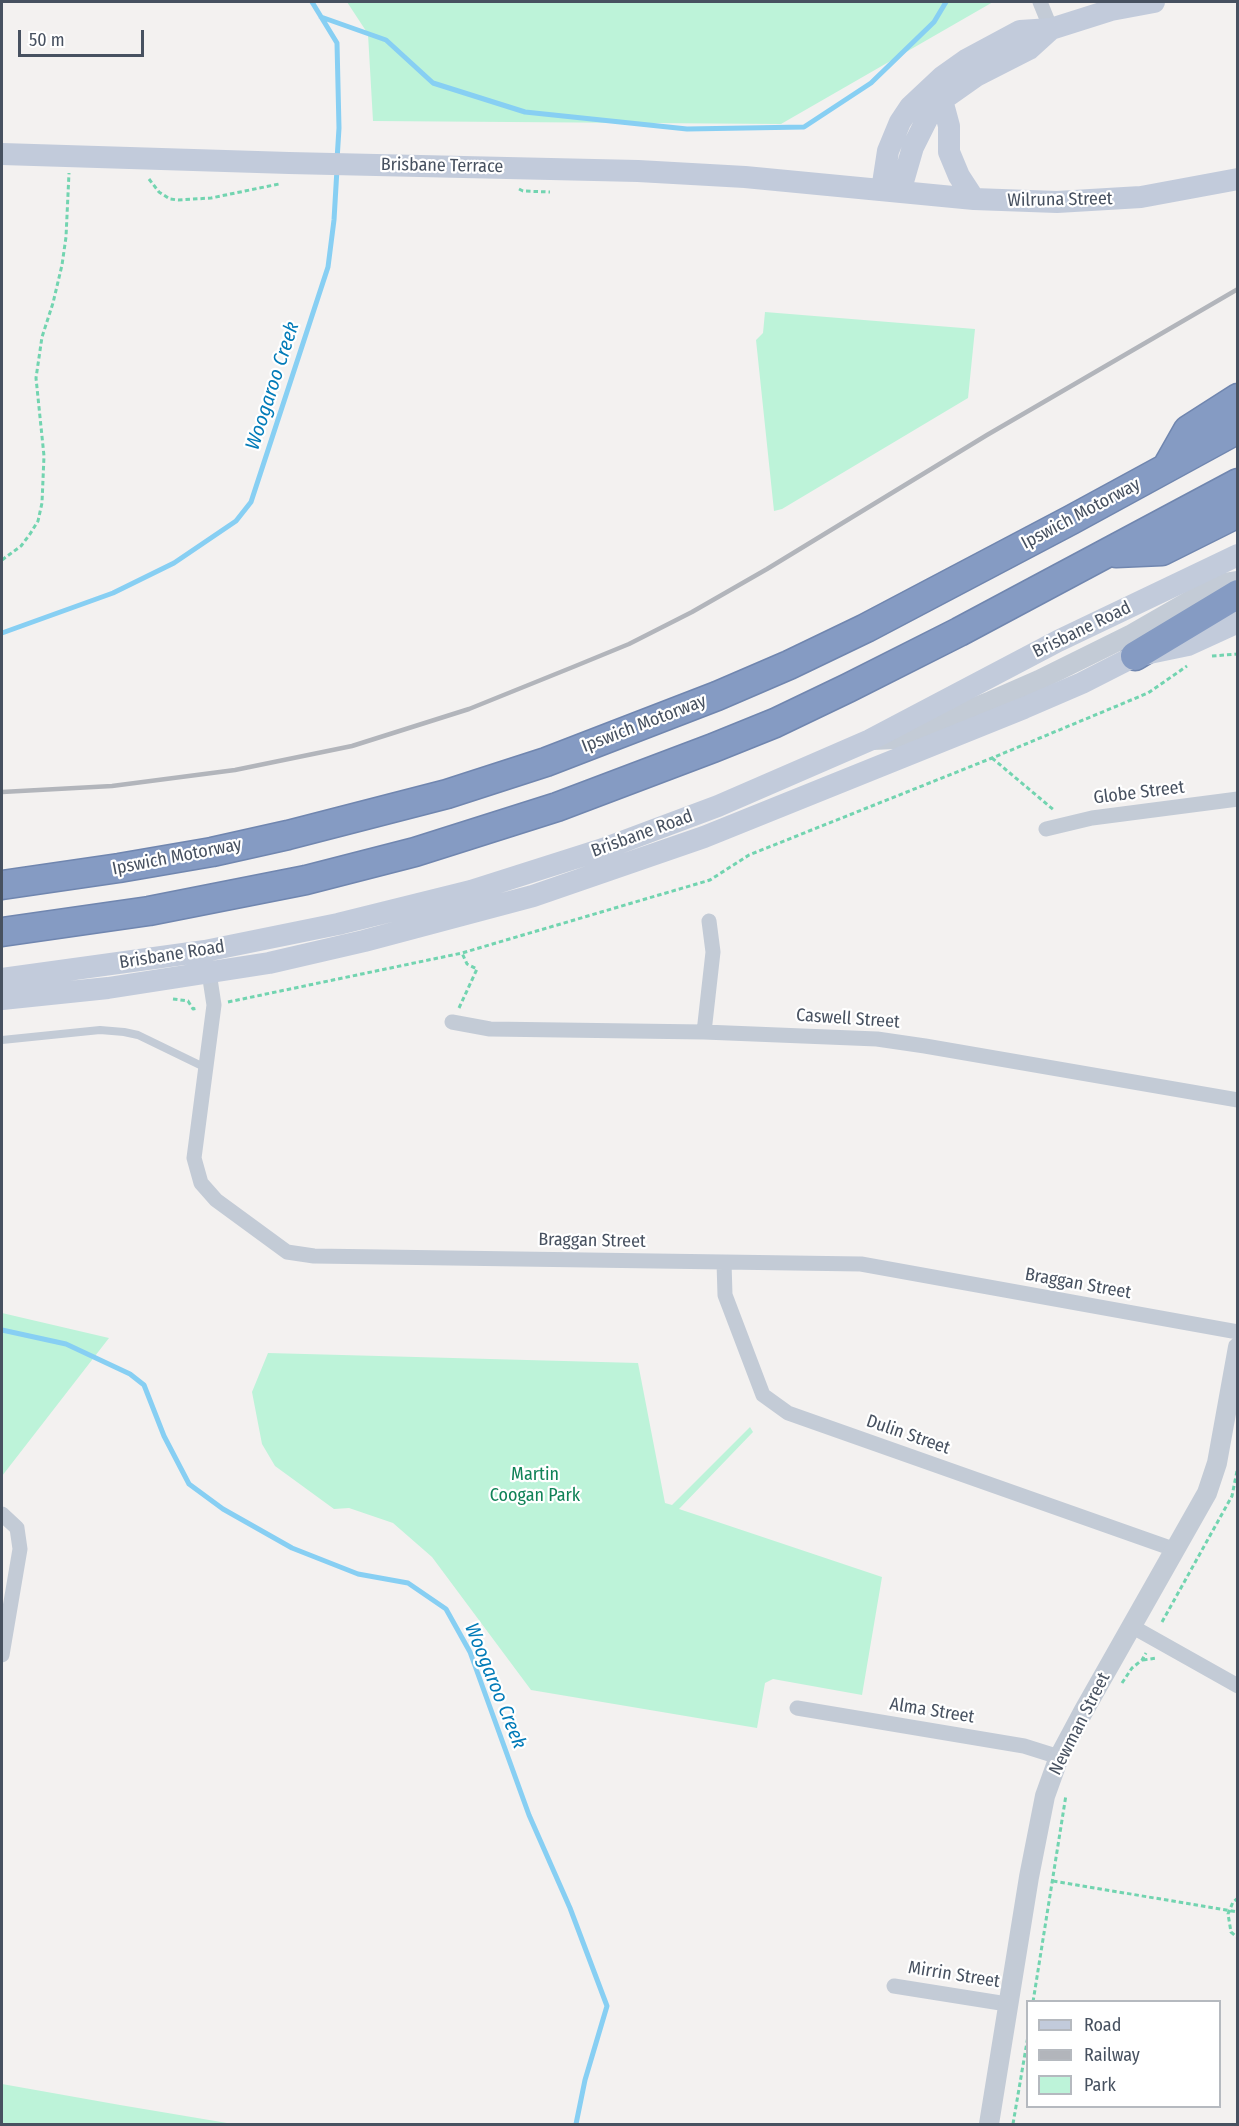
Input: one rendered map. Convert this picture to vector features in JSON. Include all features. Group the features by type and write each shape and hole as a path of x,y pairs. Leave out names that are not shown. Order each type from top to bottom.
{"highway":[{"path":"1167,467 1188,430 1238,398"},
{"name":"Ipswich Motorway","path":"2,885 212,852 288,835 447,794 546,762 717,696 828,647 993,562 1238,429"},
{"path":"2,932 149,911 306,880 415,852 556,807 640,777 775,723 848,688 1108,554 1238,483"},
{"path":"1108,554 1162,551 1238,513"},
{"path":"1135,656 1238,594"}],"main road":[{"path":"891,191 885,165 893,135 905,114 925,91 966,60 1020,31 1051,29 1111,10 1154,2"},
{"path":"891,191 929,115 942,100 976,76 1029,49 1051,29"},
{"path":"942,100 949,126 949,153 959,176 974,198"},
{"name":"Brisbane Terrace","path":"2,154 137,159 284,173 389,165 678,173 891,191"},
{"name":"Wilruna Street","path":"891,191 1057,202 1101,201 1152,196 1238,179"},
{"name":"Brisbane Road","path":"2,979 205,951 338,924 471,891 613,845 718,806 870,740 1058,641 1238,555"},
{"name":"Brisbane Road","path":"2,999 108,988 269,963 444,921 532,896 704,837 1024,708 1135,656 1188,645 1238,622"}],"street":[{"path":"1040,2 1051,29"},
{"path":"870,740 894,740 991,701 1132,634 1212,587 1238,581"},
{"name":"Globe Street","path":"1046,829 1067,823 1238,800"},
{"path":"704,1032 713,952 710,921"},
{"name":"Braggan Street","path":"205,951 214,1005 194,1158 201,1183 216,1200 286,1252 326,1256 861,1264 1238,1332"},
{"name":"Caswell Street","path":"452,1022 490,1029 704,1032 877,1039 1238,1100"},
{"name":"Dulin Street","path":"724,1262 725,1295 764,1395 788,1413 1176,1550"},
{"name":"Newman Street","path":"989,2124 1007,2004 1045,1796 1059,1757 1207,1493 1217,1463 1238,1347"},
{"path":"2,1515 17,1528 20,1549 2,1655"},
{"path":"1133,1627 1238,1686"},
{"name":"Alma Street","path":"797,1708 1024,1746 1059,1757"},
{"name":"Mirrin Street","path":"894,1986 1007,2004"}],"lane":[{"path":"2,1040 100,1030 124,1032 138,1035 206,1068"}],"path":[{"path":"2,560 21,546 30,534 38,521 42,503 44,456 36,378 42,337 53,303 66,237 70,156"},
{"path":"137,159 159,192 170,199 211,198 284,173"},
{"path":"992,758 1067,823"},
{"path":"452,1022 477,969 467,964 462,953"},
{"path":"1162,1622 1232,1496 1238,1466"},
{"path":"1120,1686 1147,1651"},
{"path":"1033,2000 1067,1792"},
{"path":"1029,1877 1238,1912"},
{"path":"1238,1898 1233,1902 1228,1914 1231,1932 1238,1938"},
{"path":"1013,2124 1026,2048"}],"green space":[{"path":"347,2 993,2 781,124 373,121 368,34"},
{"path":"765,312 975,329 968,398 782,509 774,511 756,340 763,333"},
{"path":"2,1313 109,1338 2,1476"},
{"name":"Martin Coogan Park","path":"268,1353 638,1363 665,1503 672,1505 750,1427 753,1432 679,1509 882,1577 862,1695 773,1679 765,1683 757,1728 531,1690 432,1557 393,1523 349,1508 334,1509 275,1466 262,1444 252,1392"},
{"path":"2,2084 120,2105 233,2124 2,2124"}],"waterway":[{"name":"Woogaroo Creek","path":"312,2 337,43 339,128 337,160"},
{"path":"321,17 386,40 433,83 525,112 687,129 804,127 871,83 934,22 946,2"},
{"name":"Woogaroo Creek","path":"2,633 113,593 174,563 236,521 251,502 328,267 337,169"},
{"name":"Woogaroo Creek","path":"2,1330 66,1344 130,1374 144,1385 164,1436 189,1484 223,1509 292,1548 358,1574 408,1583 446,1609 470,1652 529,1815 570,1908 607,2006 585,2080 576,2124"}],"railway":[{"path":"2,792 112,786 235,770 352,746 469,709 573,667 629,644 692,612 987,435 1238,289"}]}
